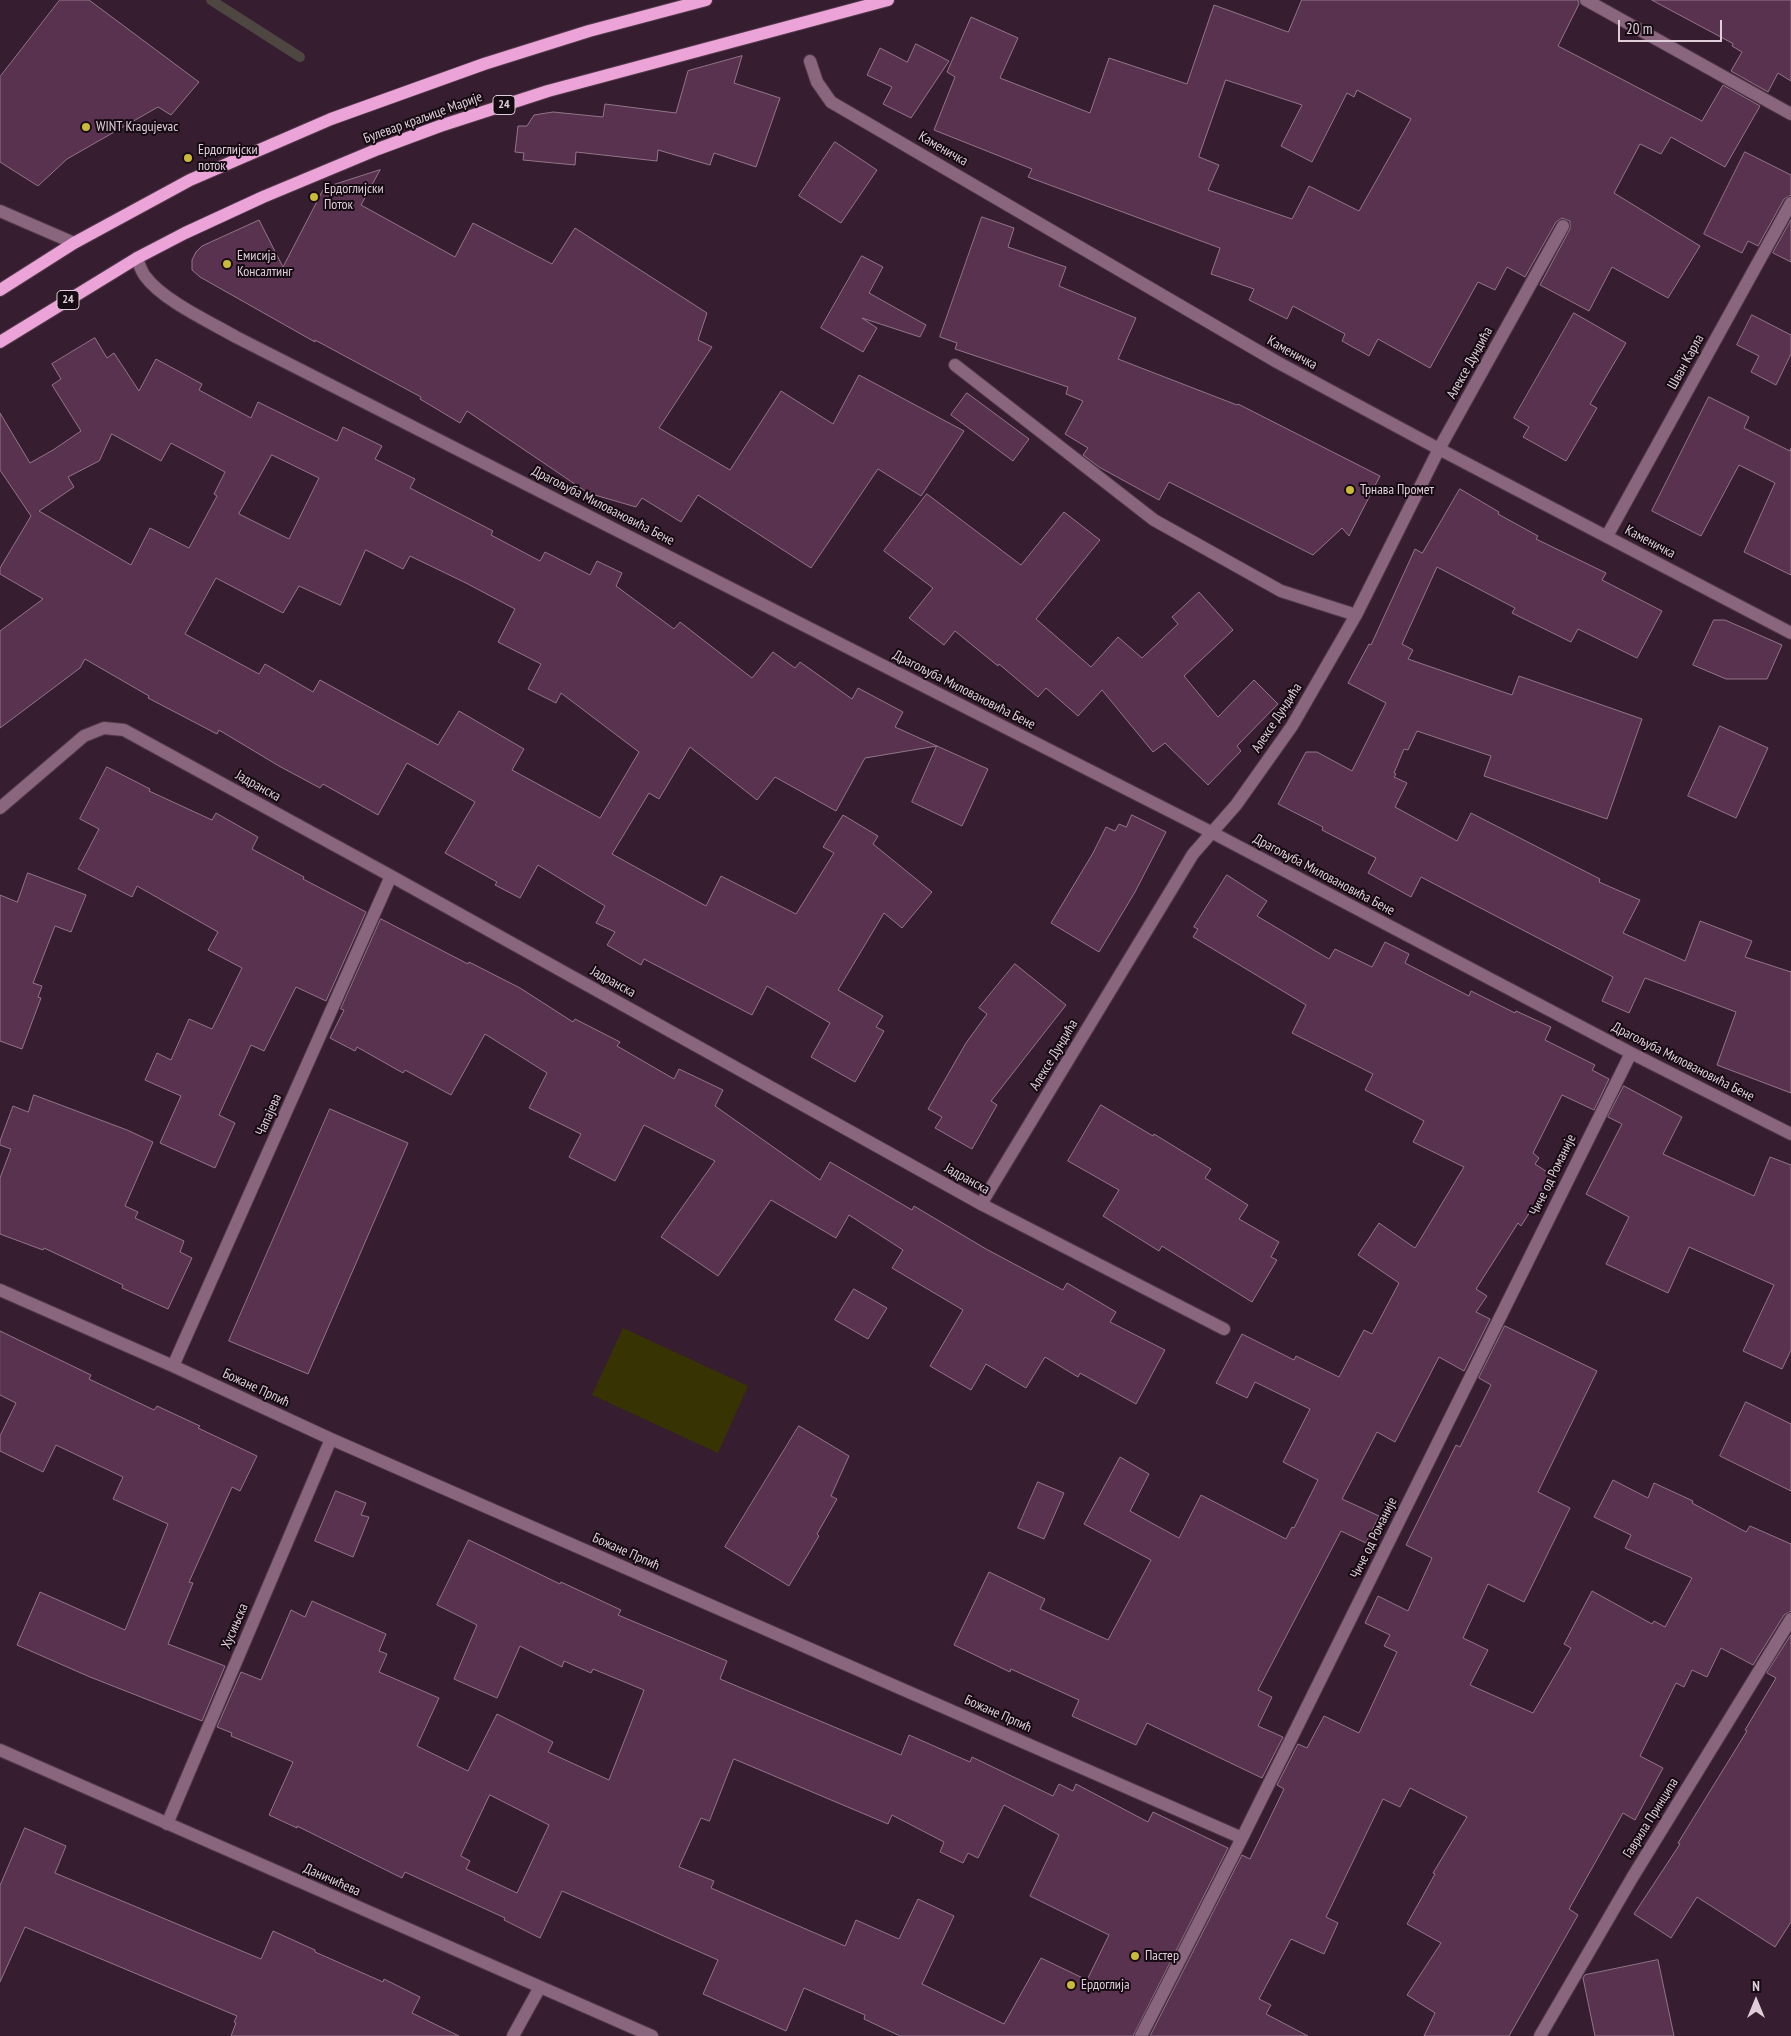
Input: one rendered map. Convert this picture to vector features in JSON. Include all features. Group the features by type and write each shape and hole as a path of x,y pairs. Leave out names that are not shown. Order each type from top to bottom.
{"main road":[{"path":"0,290 74,244 190,180 331,119 484,64 589,31 706,0"},
{"name":"Булевар краљице Марије","path":"0,342 136,258 263,197 440,126 548,91 888,0"}],"street":[{"path":"1586,0 1791,114"},
{"name":"Каменичка","path":"810,61 817,82 831,102 1277,362 1791,633"},
{"name":"Шван Карла","path":"1607,536 1791,203"},
{"path":"0,211 74,244"},
{"name":"Алексе Дундића","path":"981,1204 1193,854 1236,805 1292,726 1356,615 1439,449 1563,226"},
{"name":"Драгољуба Миловановића Бене","path":"136,258 144,275 152,284 175,302 236,337 1211,832 1631,1053 1791,1134"},
{"path":"955,366 1154,520 1281,592 1356,615"},
{"name":"Јадранска","path":"0,808 84,736 104,728 124,730 981,1204 1224,1329"},
{"name":"Чапајева","path":"173,1366 391,876"},
{"name":"Чиче од Романије","path":"1141,2036 1242,1838 1631,1053"},
{"name":"Божане Прпић","path":"0,1290 173,1366 331,1439 1242,1838"},
{"name":"Хусињска","path":"167,1824 331,1439"},
{"name":"Гаврила Принципа","path":"1540,2036 1632,1878 1791,1619"},
{"name":"Даничићева","path":"0,1750 652,2036"},
{"path":"513,2036 540,1987"}],"shaded area":[{"path":"623,1328 748,1386 718,1453 592,1395"}],"building":[{"path":"60,0 89,0 199,82 171,115 158,107 67,159 38,186 0,162 0,77"},
{"path":"1302,0 1578,0 1579,4 1558,46 1702,121 1723,85 1760,106 1725,167 1671,137 1661,154 1640,144 1614,193 1700,246 1668,298 1612,267 1589,311 1540,285 1570,229 1570,221 1562,218 1556,222 1525,277 1507,267 1495,290 1478,282 1430,368 1378,339 1369,356 1342,341 1345,334 1293,306 1287,319 1249,300 1254,289 1211,274 1220,248 1028,177 1032,169 934,130 955,77 947,72 971,17 1018,38 1000,78 1090,113 1109,58 1187,84 1214,5 1288,32","holes":["1226,80 1302,105 1281,146 1312,162 1347,93 1354,97 1357,90 1411,119 1359,211 1309,186 1292,219 1208,190 1219,165 1199,157"]},
{"path":"1652,0 1791,0 1791,81 1778,73 1768,92 1731,71 1742,52 1732,46 1733,44"},
{"path":"916,44 949,61 911,118 883,104 892,87 867,75 880,48 907,62"},
{"path":"742,56 734,83 780,98 756,167 714,153 710,165 658,150 657,161 576,152 575,165 523,160 524,153 515,152 518,126 527,126 534,115 553,112 603,117 605,104 676,113 688,71"},
{"path":"835,142 877,170 841,223 799,196"},
{"path":"1745,152 1791,175 1791,195 1784,199 1758,246 1748,241 1742,253 1704,234"},
{"path":"380,170 361,205 455,257 473,223 552,264 575,228 707,313 698,340 712,347 659,428 730,470 781,391 833,424 859,375 964,431 921,496 878,469 811,568 698,495 681,522 642,498 636,507 588,493 467,411 460,423 420,399 421,397 315,340 315,342 200,277 192,270 192,260 202,246 259,220 283,267 324,188"},
{"path":"982,217 1014,228 1008,247 1066,267 1059,286 1136,318 1118,359 1238,404 1380,476 1349,536 1342,528 1313,555 1169,482 1159,500 1099,467 1083,455 1088,448 1065,434 1083,401 1066,394 1068,387 955,349 957,343 940,337"},
{"path":"1791,220 1791,262 1773,253"},
{"path":"862,256 883,267 869,293 926,325 920,337 862,318 877,328 863,352 821,328"},
{"path":"1574,313 1626,343 1590,404 1597,408 1566,461 1523,437 1529,427 1514,418"},
{"path":"1752,315 1791,335 1791,354 1776,385 1751,372 1759,356 1737,345"},
{"path":"95,338 107,358 114,353 139,391 156,359 202,384 199,390 251,418 258,402 337,441 343,427 382,446 375,459 415,479 410,488 493,531 491,535 540,561 545,552 590,575 597,561 622,573 616,586 674,629 680,622 752,678 773,652 795,668 800,662 852,699 858,688 903,712 895,727 937,746 865,758 836,811 775,777 757,800 690,747 659,799 649,793 612,854 706,906 721,876 796,914 834,853 823,847 843,815 878,836 873,844 932,892 902,928 884,913 838,990 883,1016 876,1027 884,1031 855,1082 811,1057 830,1023 767,986 752,1015 644,959 641,965 607,945 615,932 596,923 605,906 538,865 520,898 495,885 497,882 445,853 475,802 407,763 378,815 323,784 320,788 219,730 217,734 148,698 149,696 85,659 80,668 0,728 0,631 43,599 0,574 0,568 31,516 0,470 0,413 30,463 81,431 52,385 61,379 52,364","holes":["112,434 161,461 171,443 225,472 214,494 217,496 189,548 150,528 131,565 39,511 74,487 68,477 99,461","272,455 319,478 289,539 239,514","366,550 403,569 410,556 515,609 498,642 541,664 528,689 556,703 561,693 639,752 600,818 512,770 524,749 459,711 438,745 320,680 313,692 265,664 259,674 185,634 216,578 283,613 299,586 340,605"]},
{"path":"967,393 1029,439 1013,461 951,415"},
{"path":"1709,397 1749,417 1744,428 1790,451 1791,448 1791,575 1744,552 1775,483 1739,465 1701,536 1652,511"},
{"path":"1460,489 1499,512 1498,514 1538,536 1536,539 1606,573 1602,580 1662,611 1637,658 1578,629 1571,642 1512,613 1515,608 1437,567 1402,644 1413,650 1408,659 1512,695 1519,676 1642,719 1607,819 1484,776 1491,756 1417,731 1408,750 1404,749 1394,773 1396,774 1394,777 1407,783 1395,807 1457,841 1471,813 1600,879 1599,882 1640,900 1623,933 1685,961 1700,921 1752,941 1745,957 1791,972 1791,1093 1717,1065 1736,1012 1645,978 1629,1013 1602,1001 1613,977 1421,877 1411,897 1368,873 1376,858 1322,830 1323,827 1278,804 1306,752 1317,752 1352,771 1386,703 1348,683 1369,644 1371,645 1415,549 1422,553"},
{"path":"927,494 1021,565 1064,512 1100,540 1036,619 1091,667 1118,637 1142,658 1178,624 1172,617 1199,592 1233,630 1184,676 1218,717 1254,680 1278,704 1237,746 1241,751 1208,785 1165,743 1153,752 1102,690 1078,716 1046,688 1038,697 999,664 998,666 955,631 944,645 909,618 933,588 884,551"},
{"path":"1714,620 1725,620 1782,645 1767,679 1726,679 1693,665"},
{"path":"1720,726 1768,748 1736,818 1688,796"},
{"path":"937,746 988,769 962,826 912,802"},
{"path":"107,767 150,789 149,791 212,820 216,813 258,837 252,849 304,877 303,879 366,912 326,1001 296,987 264,1051 251,1045 219,1115 235,1123 215,1168 160,1143 181,1096 145,1080 157,1053 171,1060 189,1019 212,1029 242,968 208,950 218,932 137,886 132,897 78,869 99,829 80,819"},
{"path":"1132,815 1166,832 1135,892 1099,952 1051,923 1093,853 1106,827 1115,831 1119,824 1126,827"},
{"path":"28,873 86,895 71,932 55,926 33,983 42,986 38,997 41,998 22,1049 0,1041 0,895 17,902"},
{"path":"1227,875 1267,901 1257,916 1329,959 1335,949 1372,967 1385,942 1409,954 1405,963 1469,996 1471,991 1515,1013 1516,1011 1551,1027 1545,1040 1595,1065 1592,1070 1609,1079 1594,1110 1562,1095 1533,1153 1539,1158 1535,1164 1553,1176 1521,1226 1518,1223 1476,1289 1487,1296 1476,1312 1490,1319 1464,1371 1439,1357 1395,1442 1377,1432 1342,1499 1379,1516 1366,1543 1341,1531 1258,1690 1272,1697 1258,1726 1283,1737 1262,1778 1147,1723 1136,1745 1072,1716 1079,1700 1011,1669 1010,1672 954,1645 989,1572 1045,1599 1040,1609 1108,1640 1151,1560 1084,1524 1120,1457 1149,1474 1130,1511 1179,1538 1201,1495 1286,1539 1292,1527 1294,1528 1318,1480 1283,1462 1310,1409 1255,1382 1247,1398 1216,1383 1242,1334 1294,1360 1296,1356 1339,1377 1364,1330 1372,1334 1399,1283 1358,1255 1379,1223 1415,1248 1464,1167 1413,1142 1424,1121 1365,1090 1373,1074 1292,1033 1306,1005 1193,937 1198,929 1194,927"},
{"path":"381,919 468,964 469,962 520,988 573,1022 575,1019 620,1042 617,1046 674,1079 679,1069 723,1090 715,1106 820,1180 830,1162 912,1210 914,1206 986,1249 1063,1290 1067,1283 1116,1312 1110,1322 1165,1350 1136,1404 1080,1373 1078,1377 1045,1357 1026,1388 986,1364 971,1390 930,1366 963,1310 892,1268 903,1250 849,1215 836,1238 771,1200 718,1276 661,1237 715,1161 644,1125 615,1181 569,1157 581,1134 529,1108 547,1073 485,1034 451,1095 405,1070 403,1073 357,1047 355,1051 330,1038 344,1010 341,1009"},
{"path":"1015,964 1066,1005 991,1101 997,1105 972,1149 935,1128 942,1117 928,1109 966,1043 987,1014 979,1008"},
{"path":"1624,1086 1682,1117 1663,1154 1754,1196 1770,1157 1791,1165 1791,1350 1782,1369 1743,1351 1774,1285 1689,1247 1668,1293 1606,1264 1629,1217 1586,1194 1622,1124 1608,1117"},
{"path":"34,1095 127,1130 153,1142 125,1206 138,1212 135,1218 184,1241 180,1252 192,1258 168,1309 122,1288 123,1285 44,1248 43,1250 0,1234 0,1178 11,1149 0,1145 0,1141 13,1106 28,1112"},
{"path":"1101,1105 1153,1136 1154,1134 1211,1169 1205,1178 1248,1205 1239,1219 1279,1242 1271,1257 1277,1260 1252,1302 1162,1246 1159,1251 1103,1216 1119,1190 1068,1161"},
{"path":"330,1109 408,1143 308,1374 229,1341"},
{"path":"854,1289 887,1308 868,1339 835,1320"},
{"path":"1505,1326 1597,1371 1538,1492 1570,1508 1524,1602 1488,1584 1463,1638 1488,1650 1470,1685 1533,1713 1571,1648 1564,1644 1592,1591 1652,1624 1654,1621 1665,1627 1692,1578 1625,1548 1631,1535 1594,1517 1613,1480 1648,1498 1654,1483 1693,1501 1692,1503 1746,1532 1750,1526 1791,1544 1791,1611 1784,1615 1753,1665 1721,1648 1707,1677 1692,1670 1684,1687 1676,1683 1640,1756 1663,1768 1635,1820 1623,1813 1569,1909 1578,1915 1509,2036 1424,2036 1435,2013 1407,1995 1441,1943 1407,1924 1435,1874 1433,1873 1467,1817 1410,1788 1400,1807 1383,1799 1326,1917 1338,1923 1324,1954 1291,1939 1259,1999 1271,2005 1266,2014 1308,2036 1150,2036 1242,1855 1250,1859 1284,1789 1277,1785 1298,1744 1307,1748 1324,1716 1359,1733 1397,1652 1384,1646 1390,1635 1365,1623 1378,1596 1408,1611 1432,1558 1406,1545 1456,1445 1460,1447 1491,1385 1479,1378"},
{"path":"0,1331 91,1375 89,1379 154,1410 157,1406 257,1456 240,1491 232,1487 189,1582 193,1583 168,1644 225,1666 202,1721 90,1677 17,1645 40,1592 125,1630 168,1524 113,1499 123,1477 56,1445 43,1472 0,1451 0,1436 16,1403 0,1395"},
{"path":"1746,1402 1791,1424 1791,1491 1720,1456"},
{"path":"799,1426 849,1456 831,1496 837,1499 817,1534 819,1536 789,1586 725,1547"},
{"path":"1038,1482 1064,1493 1044,1539 1018,1528"},
{"path":"336,1491 366,1503 361,1515 369,1517 353,1557 315,1541"},
{"path":"469,1540 560,1584 561,1582 621,1610 618,1615 727,1661 720,1679 901,1755 909,1735 970,1762 972,1757 1053,1796 1059,1784 1073,1791 1076,1784 1148,1822 1153,1812 1228,1848 1133,2036 900,2036 864,2019 865,2015 804,1988 786,2031 703,1994 718,1960 562,1891 540,1938 504,1920 505,1918 405,1872 402,1878 297,1826 297,1828 269,1815 293,1762 231,1736 232,1733 217,1727 241,1672 261,1680 291,1610 305,1617 312,1601 386,1634 379,1651 387,1654 379,1672 439,1698 417,1746 468,1771 497,1714 553,1742 548,1752 609,1780 644,1690 593,1669 591,1673 564,1661 562,1667 520,1646 497,1698 454,1679 477,1625 437,1605","holes":["734,1759 888,1824 892,1815 944,1842 940,1852 963,1863 968,1853 978,1858 1004,1805 1059,1835 1030,1896 1109,1935 1087,1980 1041,1958 1004,2024 922,1984 954,1916 918,1899 899,1939 856,1920 845,1946 711,1888 714,1881 679,1867 701,1818 709,1821","490,1795 549,1825 517,1893 466,1869 470,1861 461,1856"]},
{"path":"1791,1635 1791,1922 1775,1947 1697,1897 1671,1938 1634,1914 1680,1844 1678,1843 1747,1731 1745,1730 1776,1678 1767,1673"},
{"path":"25,1828 66,1846 55,1873 261,1959 273,1931 315,1950 315,1952 383,1982 384,1979 420,1997 412,2013 459,2036 231,2036 237,2016 25,1927 0,1982 0,1886"},
{"path":"1658,1960 1674,2036 1595,2036 1583,1978 1585,1975"}],"waterway":[{"path":"211,0 300,57"}],"place":[{"name":"WINT Kragujevac","path":"86,127"},
{"name":"Ердоглијски поток","path":"188,158"},
{"name":"Ердоглијски Поток","path":"314,197"},
{"name":"Емисија Консалтинг","path":"227,264"},
{"name":"Трнава Промет","path":"1350,490"},
{"name":"Пастер","path":"1135,1956"},
{"name":"Ердоглија","path":"1071,1985"}]}
